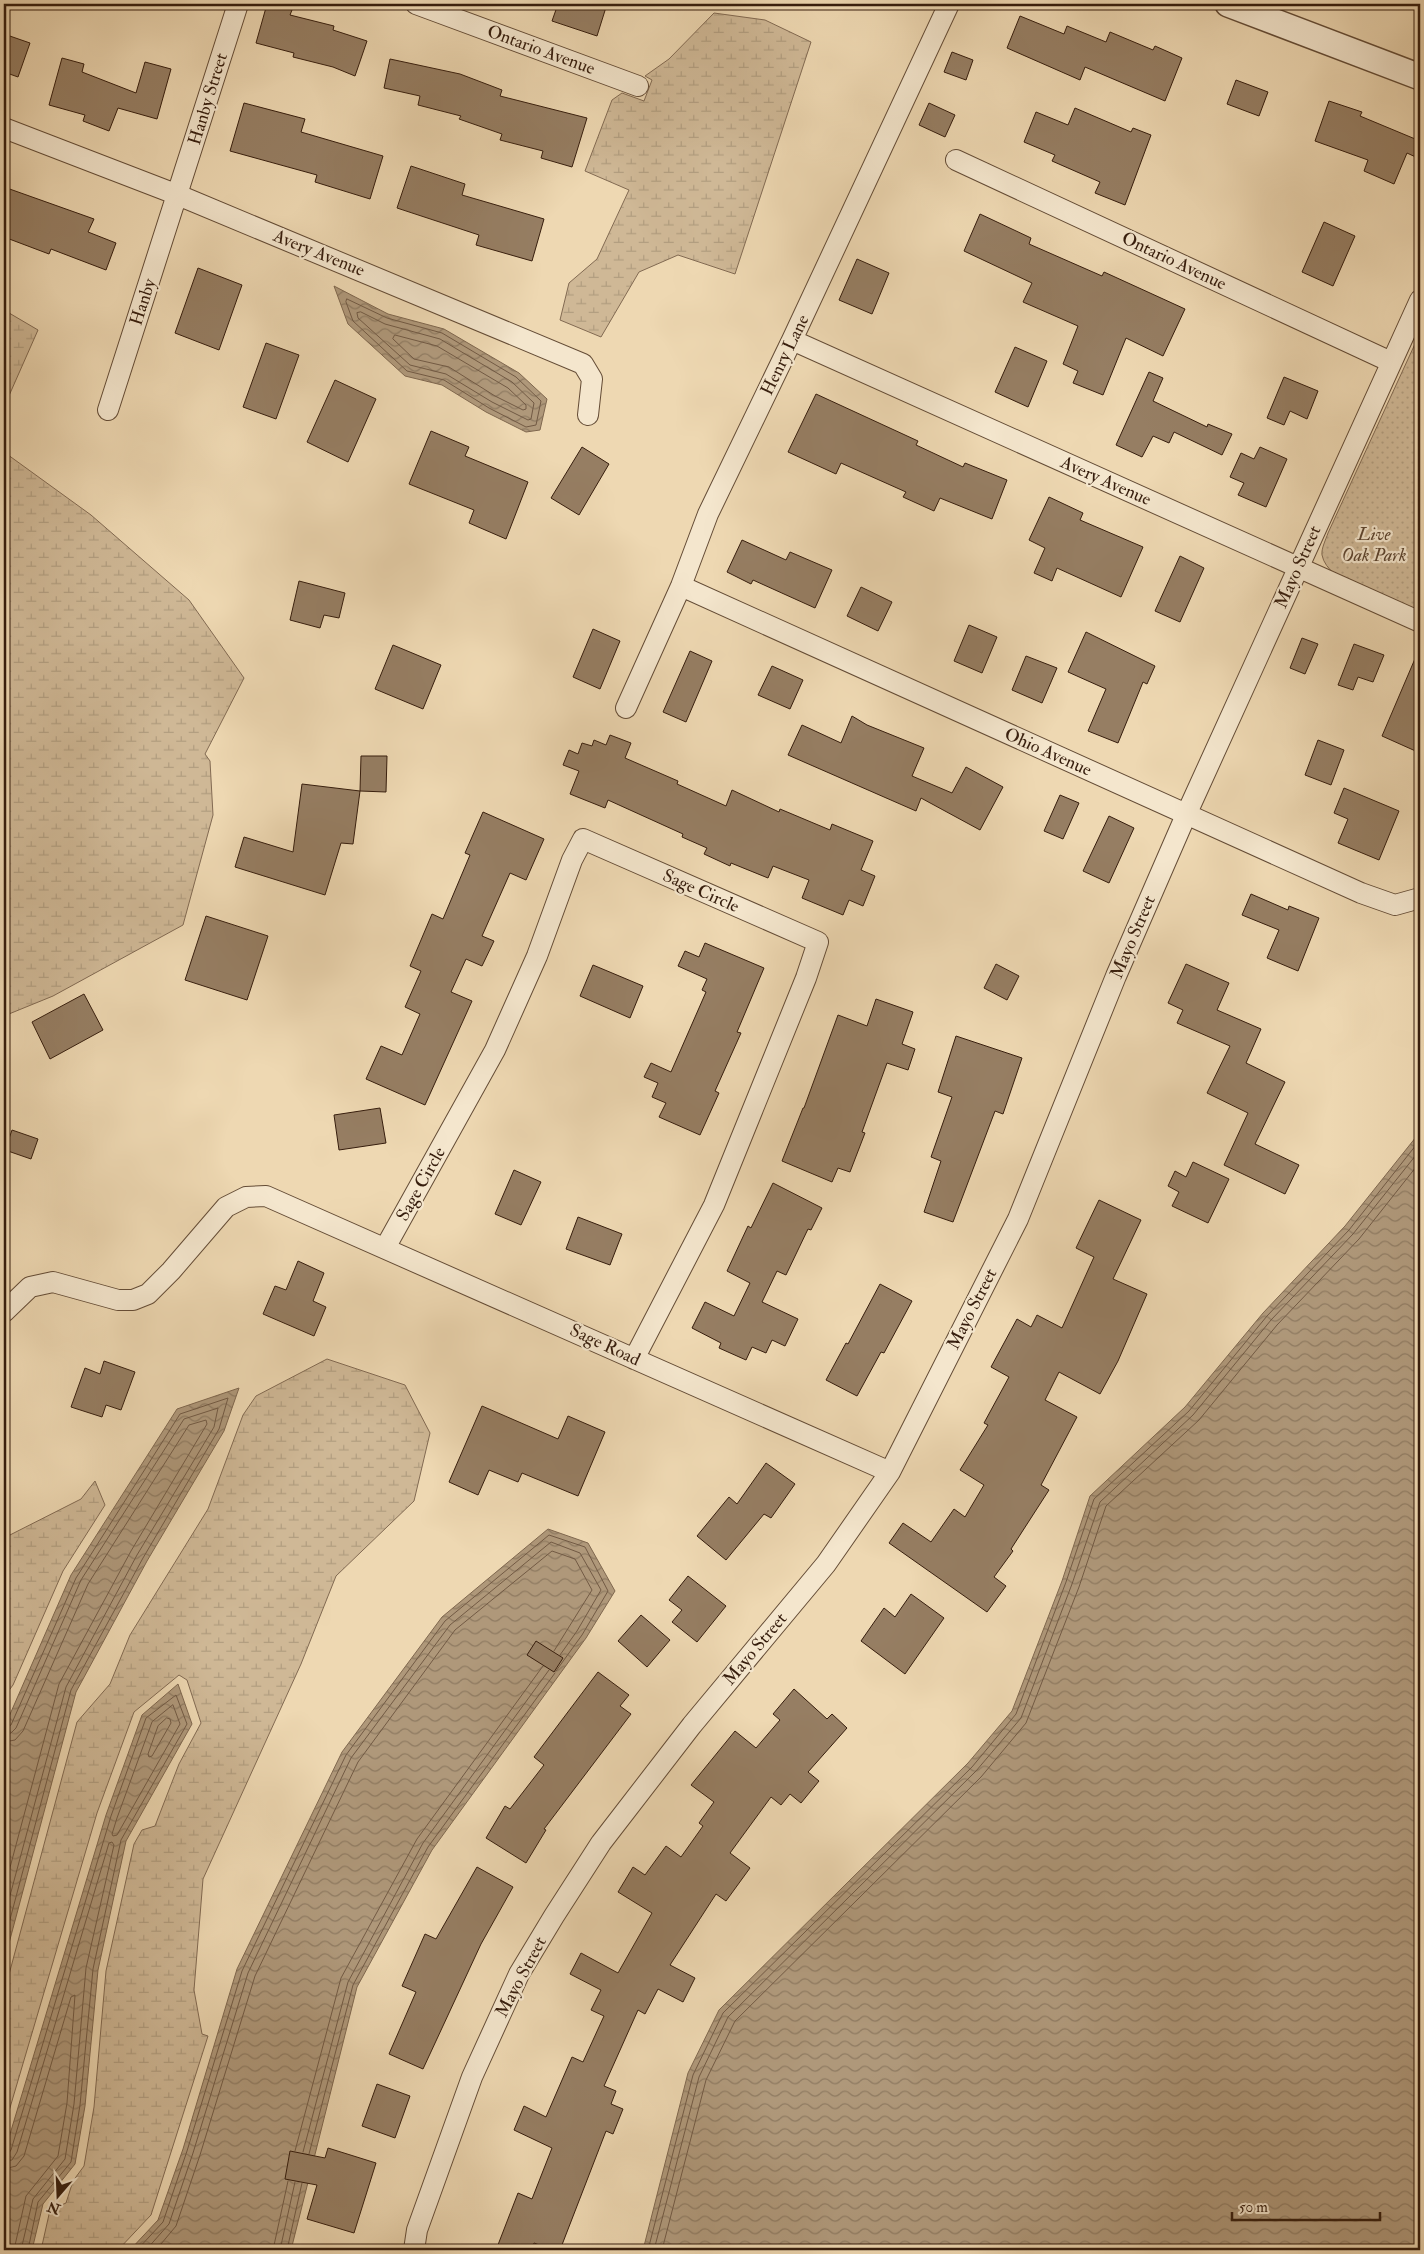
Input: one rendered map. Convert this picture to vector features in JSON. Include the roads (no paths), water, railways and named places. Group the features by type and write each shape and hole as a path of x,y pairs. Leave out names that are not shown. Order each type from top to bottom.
{"street":[{"name":"Hanby Street","path":"178,195 238,4"},
{"name":"Ontario Avenue","path":"416,4 638,86"},
{"name":"Henry Lane","path":"626,708 681,586 708,514 792,340 949,4"},
{"path":"1228,4 1420,77"},
{"name":"Avery Avenue","path":"4,128 178,195 583,364 592,379 588,415"},
{"name":"Ontario Avenue","path":"956,160 1391,362"},
{"name":"Hanby","path":"108,410 178,195"},
{"name":"Mayo Street","path":"414,2250 417,2230 472,2077 524,1966 601,1843 692,1725 826,1564 890,1472 1018,1219 1116,976 1186,815 1420,300"},
{"name":"Avery Avenue","path":"792,340 1420,622"},
{"name":"Ohio Avenue","path":"681,586 1361,894 1395,905 1419,899"},
{"name":"Sage Circle","path":"385,1248 495,1050 538,956 572,860 583,839 818,942 806,978 714,1205 634,1359"},
{"name":"Sage Road","path":"4,1312 30,1287 53,1282 118,1300 134,1300 148,1294 171,1271 226,1207 246,1197 266,1196 320,1218 890,1472"}],"water":[{"path":"334,286 388,314 444,329 519,373 547,399 540,430 526,432 486,412 442,385 405,376 348,324"},
{"path":"1420,1132 1420,2250 643,2250 688,2073 719,2010 968,1763 1012,1711 1062,1581 1090,1496 1185,1407 1263,1313 1345,1226"},
{"path":"239,1388 224,1431 147,1561 76,1692 4,1962 4,1728 71,1575 177,1409"},
{"path":"548,1529 588,1543 615,1591 586,1638 432,1850 357,1987 291,2250 130,2250 158,2220 183,2149 237,1969 342,1752 442,1617"},
{"path":"178,1684 192,1724 126,1841 98,1970 85,2106 75,2164 43,2204 32,2250 4,2250 4,2154 106,1815 142,1715"}],"park label":[{"name":"Live Oak Park","path":"1374,544"}]}
